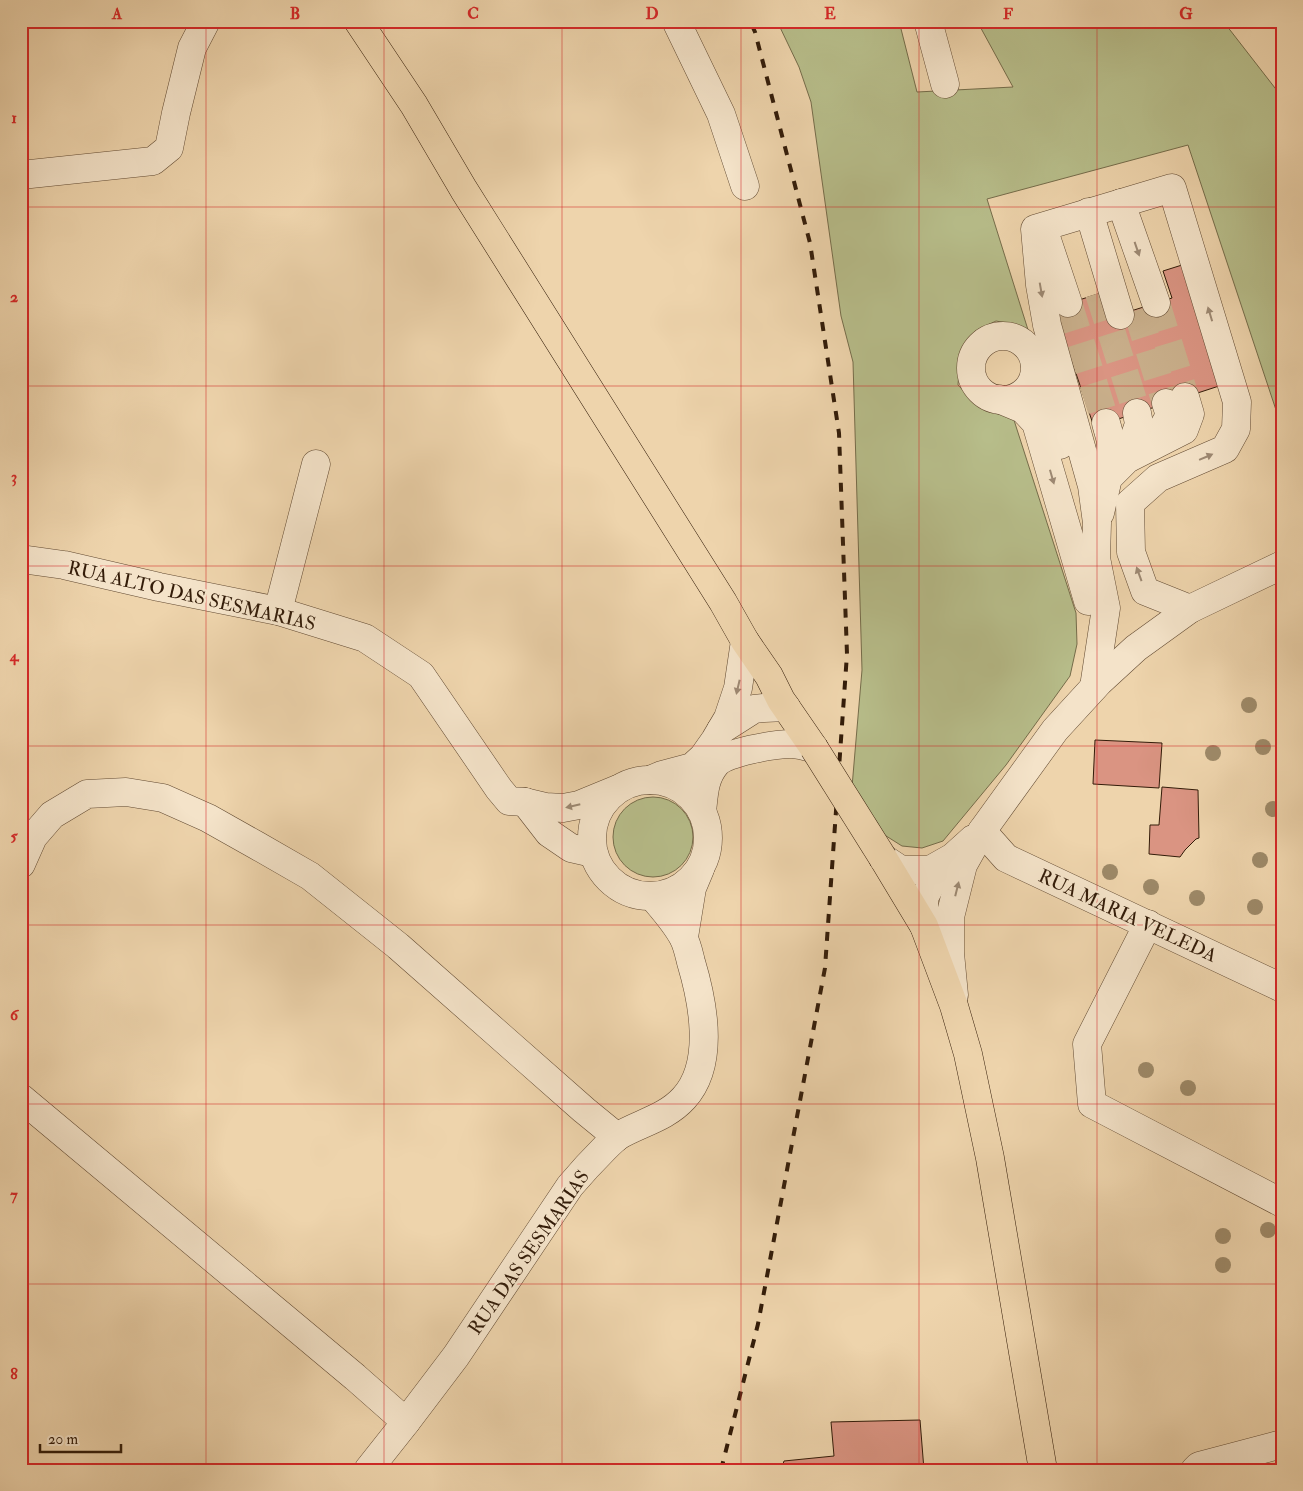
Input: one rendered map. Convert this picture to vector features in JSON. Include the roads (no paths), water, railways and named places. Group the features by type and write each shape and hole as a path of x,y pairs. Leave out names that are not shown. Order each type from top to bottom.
{"main road":[{"path":"358,21 414,105 464,190 924,926 954,1006 968,1054 990,1158 1043,1470"}],"street":[{"path":"21,175 153,161 164,153 169,148 192,48 206,21"},
{"path":"676,21 721,114 745,186"},
{"path":"928,21 945,84"},
{"path":"1096,558 1097,523 1092,486 1047,325 1040,285 1035,229 1172,188 1237,402 1236,429 1225,449 1158,478 1130,503 1131,552 1145,591 1190,609"},
{"path":"1082,215 1084,298"},
{"path":"1082,215 1138,309 1082,215"},
{"path":"998,336 1010,336 1020,340 1029,349 1034,359 1096,558 1106,608 1094,687 1092,614 1036,424 1023,409 988,396 979,389 973,379 971,369 975,352 982,343 998,336"},
{"path":"999,399 1010,399 1028,387 1034,376 1035,365"},
{"path":"1097,523 1127,462 1152,419 1145,410"},
{"path":"1145,410 1190,414 1184,430 1127,462 1111,441 1145,410"},
{"path":"278,611 316,464"},
{"name":"RUA ALTO DAS SESMARIAS","path":"21,559 64,566 278,611 365,638 421,674 509,801 563,808 579,805 618,789"},
{"path":"954,1006 950,953 950,917 963,865 982,831 1055,730 1094,687 1136,648 1190,609 1282,565"},
{"path":"650,780 692,767 703,757 728,718 738,688 745,641"},
{"path":"721,730 754,710 786,707"},
{"path":"739,752 746,742 786,707"},
{"path":"702,812 704,788 717,763 739,752 792,744 814,748"},
{"path":"650,780 666,782 681,788 693,799 702,812 708,826 709,841 706,856 699,871 688,883 674,892 653,897 639,896 621,890 607,879 597,864 593,853 591,831 596,814 605,800 618,789 634,782 650,780"},
{"path":"21,864 33,837 52,815 87,794 126,792 163,798 208,818 310,876 398,946 617,1137"},
{"path":"525,802 549,833 571,848 593,853"},
{"path":"950,917 924,926 924,898 935,877 953,856 982,831"},
{"name":"RUA MARIA VELEDA","path":"982,831 1006,858 1282,988"},
{"name":"RUA DAS SESMARIAS","path":"684,938 692,888 706,856"},
{"path":"883,858 901,870 930,870 953,856"},
{"name":"RUA DAS SESMARIAS","path":"368,1470 456,1356 570,1186 589,1163 617,1137 663,1114 684,1098 699,1072 703,1040 697,985 684,938 653,897"},
{"path":"1148,924 1087,1044 1092,1104 1282,1203"},
{"path":"21,1098 348,1371 406,1422"},
{"path":"1195,1470 1199,1466 1282,1444"}],"tunnel":[{"path":"1099,293 1137,413"},
{"path":"1068,303 1106,423"},
{"path":"1156,303 1185,397"},
{"path":"1137,310 1166,403"}],"railway":[{"path":"721,1470 758,1324 825,968 847,654 839,433 810,243 755,32 750,21"}]}
